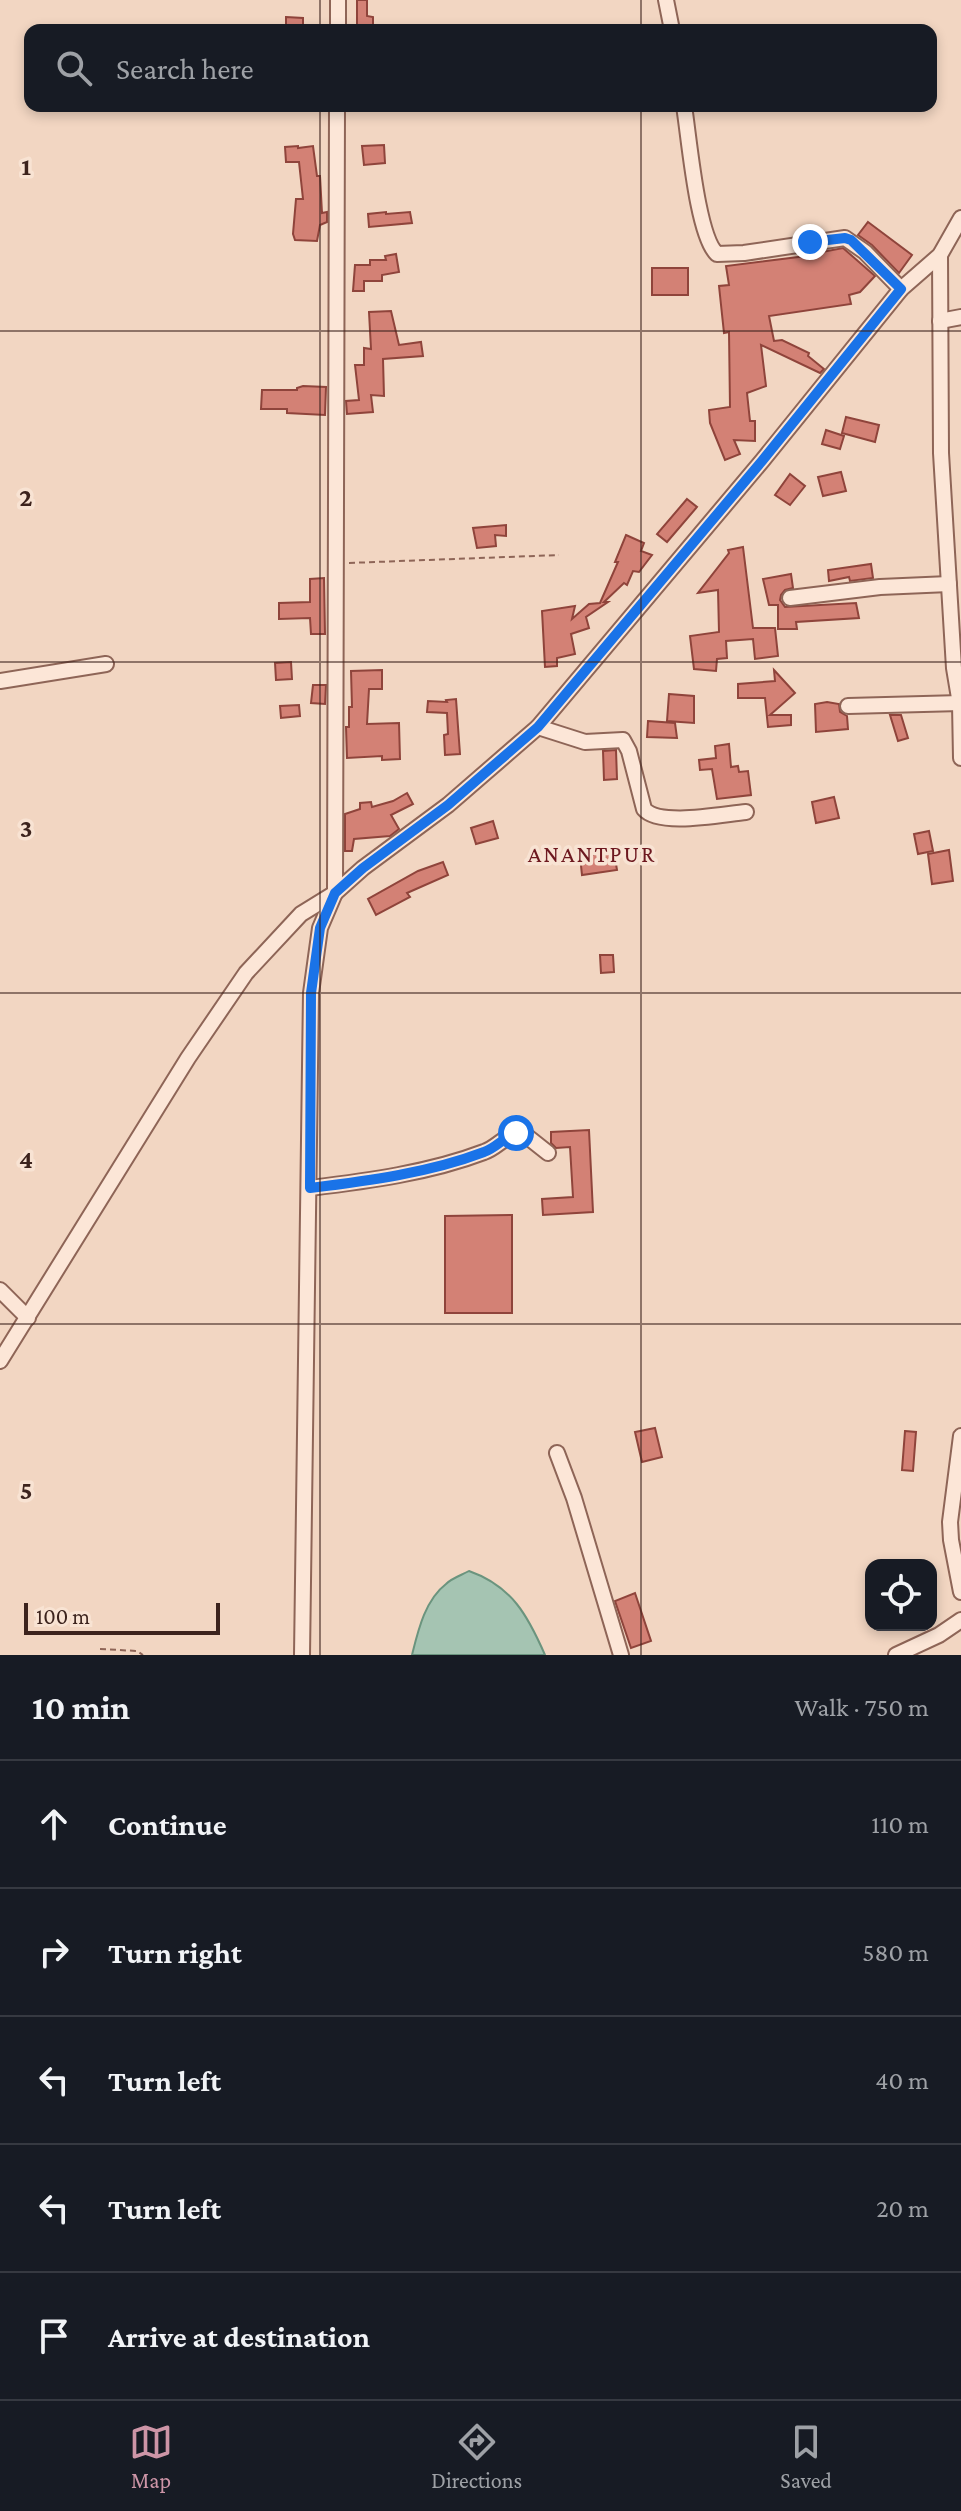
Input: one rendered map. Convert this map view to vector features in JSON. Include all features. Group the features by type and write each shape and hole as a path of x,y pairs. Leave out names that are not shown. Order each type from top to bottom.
{"street":[{"path":"338,0 338,24"},
{"path":"666,0 671,24"},
{"path":"302,1655 311,993 320,928 335,893 337,112"},
{"path":"685,112 701,208 709,243 717,254 845,238 865,252 901,289"},
{"path":"0,1361 188,1058 246,973 301,914 335,893 363,868 448,805 538,727 762,461 901,289 940,255 961,218"},
{"path":"940,255 941,453 954,668 961,704 961,758"},
{"path":"940,321 961,317"},
{"path":"790,598 880,587 949,584"},
{"path":"0,681 106,664"},
{"path":"848,706 961,704"},
{"path":"538,727 585,742 623,740 629,751 644,809 651,815 669,818 746,812"},
{"path":"310,1188 352,1183 464,1158 486,1152 516,1133 524,1134 548,1153"},
{"path":"0,1290 28,1318"},
{"path":"961,1436 951,1540 961,1592"},
{"path":"557,1453 574,1498 621,1655"},
{"path":"896,1655 939,1635 961,1620"}],"path":[{"path":"336,563 559,555"},
{"path":"100,1649 137,1651 143,1655"}],"shaded area":[{"path":"469,1571 497,1585 517,1604 545,1655 412,1655 423,1616 433,1598 448,1582"}],"building":[{"path":"357,0 367,0 367,16 373,17 373,24 357,24"},
{"path":"286,17 303,18 303,24 286,24"},
{"path":"384,145 385,163 364,165 362,146"},
{"path":"313,146 317,176 320,176 322,213 327,212 327,222 320,225 317,241 295,240 293,234 296,199 303,199 299,162 286,162 285,147"},
{"path":"410,212 412,223 369,227 368,214"},
{"path":"868,222 912,255 899,273 858,235"},
{"path":"843,248 875,276 860,292 849,295 851,304 769,316 774,341 782,340 809,353 808,356 824,369 820,373 761,345 766,386 747,393 750,421 755,421 755,441 734,440 740,454 725,460 710,423 709,410 730,407 729,332 724,333 719,286 729,285 726,266 822,254"},
{"path":"396,254 399,272 382,275 382,281 364,281 364,291 353,291 355,265 370,265 370,260 386,260 385,256"},
{"path":"652,268 688,268 688,295 652,295"},
{"path":"391,311 399,345 421,342 423,356 383,359 384,396 371,395 373,412 347,414 346,401 359,400 355,365 364,365 364,348 371,349 369,312"},
{"path":"303,386 326,387 325,415 287,413 287,409 261,409 262,390 297,390"},
{"path":"846,417 879,425 875,442 842,433"},
{"path":"826,430 844,436 840,449 822,444"},
{"path":"841,472 846,491 823,496 818,477"},
{"path":"790,474 805,486 790,505 775,495"},
{"path":"687,499 697,507 667,542 657,534"},
{"path":"506,525 506,536 495,535 496,546 477,548 473,528"},
{"path":"626,535 644,543 641,551 652,555 639,572 633,571 627,585 624,583 604,602 608,602 586,617 589,628 571,634 575,654 557,658 557,666 545,667 542,611 575,606 572,619 589,604 600,603"},
{"path":"743,547 753,628 775,628 778,656 755,659 753,639 726,641 727,658 717,659 716,671 694,669 690,636 719,632 718,590 698,593 729,553 728,550"},
{"path":"871,564 873,578 850,581 849,577 829,581 828,570"},
{"path":"791,574 793,588 785,590 780,600 785,607 856,603 859,618 796,622 797,629 778,629 778,605 769,605 763,579"},
{"path":"324,578 325,634 311,634 310,618 279,619 279,603 310,602 310,579"},
{"path":"291,662 292,679 276,680 275,663"},
{"path":"382,670 382,689 369,689 367,724 399,723 400,759 382,760 382,756 347,758 346,727 349,727 349,707 352,707 351,671"},
{"path":"774,670 795,693 770,715 791,715 791,725 768,727 765,698 738,698 738,684 775,681"},
{"path":"313,685 326,685 325,704 311,703"},
{"path":"669,694 694,696 694,723 667,721"},
{"path":"456,699 460,754 445,755 447,713 427,712 428,701"},
{"path":"815,704 839,704 840,712 847,716 848,729 816,732"},
{"path":"299,705 300,716 281,718 280,706"},
{"path":"890,715 901,715 908,738 898,741"},
{"path":"648,721 675,723 677,738 647,737"},
{"path":"729,744 731,767 738,766 739,772 748,771 751,795 717,799 712,769 700,770 699,760 716,758 715,746"},
{"path":"616,750 617,779 604,780 603,751"},
{"path":"407,793 413,804 391,815 399,829 390,836 354,839 352,851 345,851 345,814 360,809 360,803 371,802 372,807"},
{"path":"834,797 839,818 816,823 812,802"},
{"path":"493,821 498,838 476,844 471,828"},
{"path":"929,831 933,851 918,854 914,834"},
{"path":"949,850 953,881 932,884 928,854"},
{"path":"614,852 617,870 582,875 580,856"},
{"path":"443,862 448,875 407,893 410,897 376,915 368,899 418,871"},
{"path":"600,955 613,955 614,972 601,973"},
{"path":"589,1130 593,1212 543,1215 542,1199 573,1197 570,1147 556,1148 551,1143 551,1132"},
{"path":"512,1215 512,1313 445,1313 445,1216"},
{"path":"655,1428 662,1457 642,1462 635,1432"},
{"path":"905,1431 916,1432 913,1471 902,1470"},
{"path":"635,1593 651,1641 631,1648 615,1601"}],"district":[{"name":"ANANTPUR","path":"592,854"}],"route":[{"path":"516,1133 486,1152 464,1158 352,1183 310,1188 310,1019 320,928 335,893 363,868 448,805 538,727 762,461 901,289 851,240 810,242"}]}
